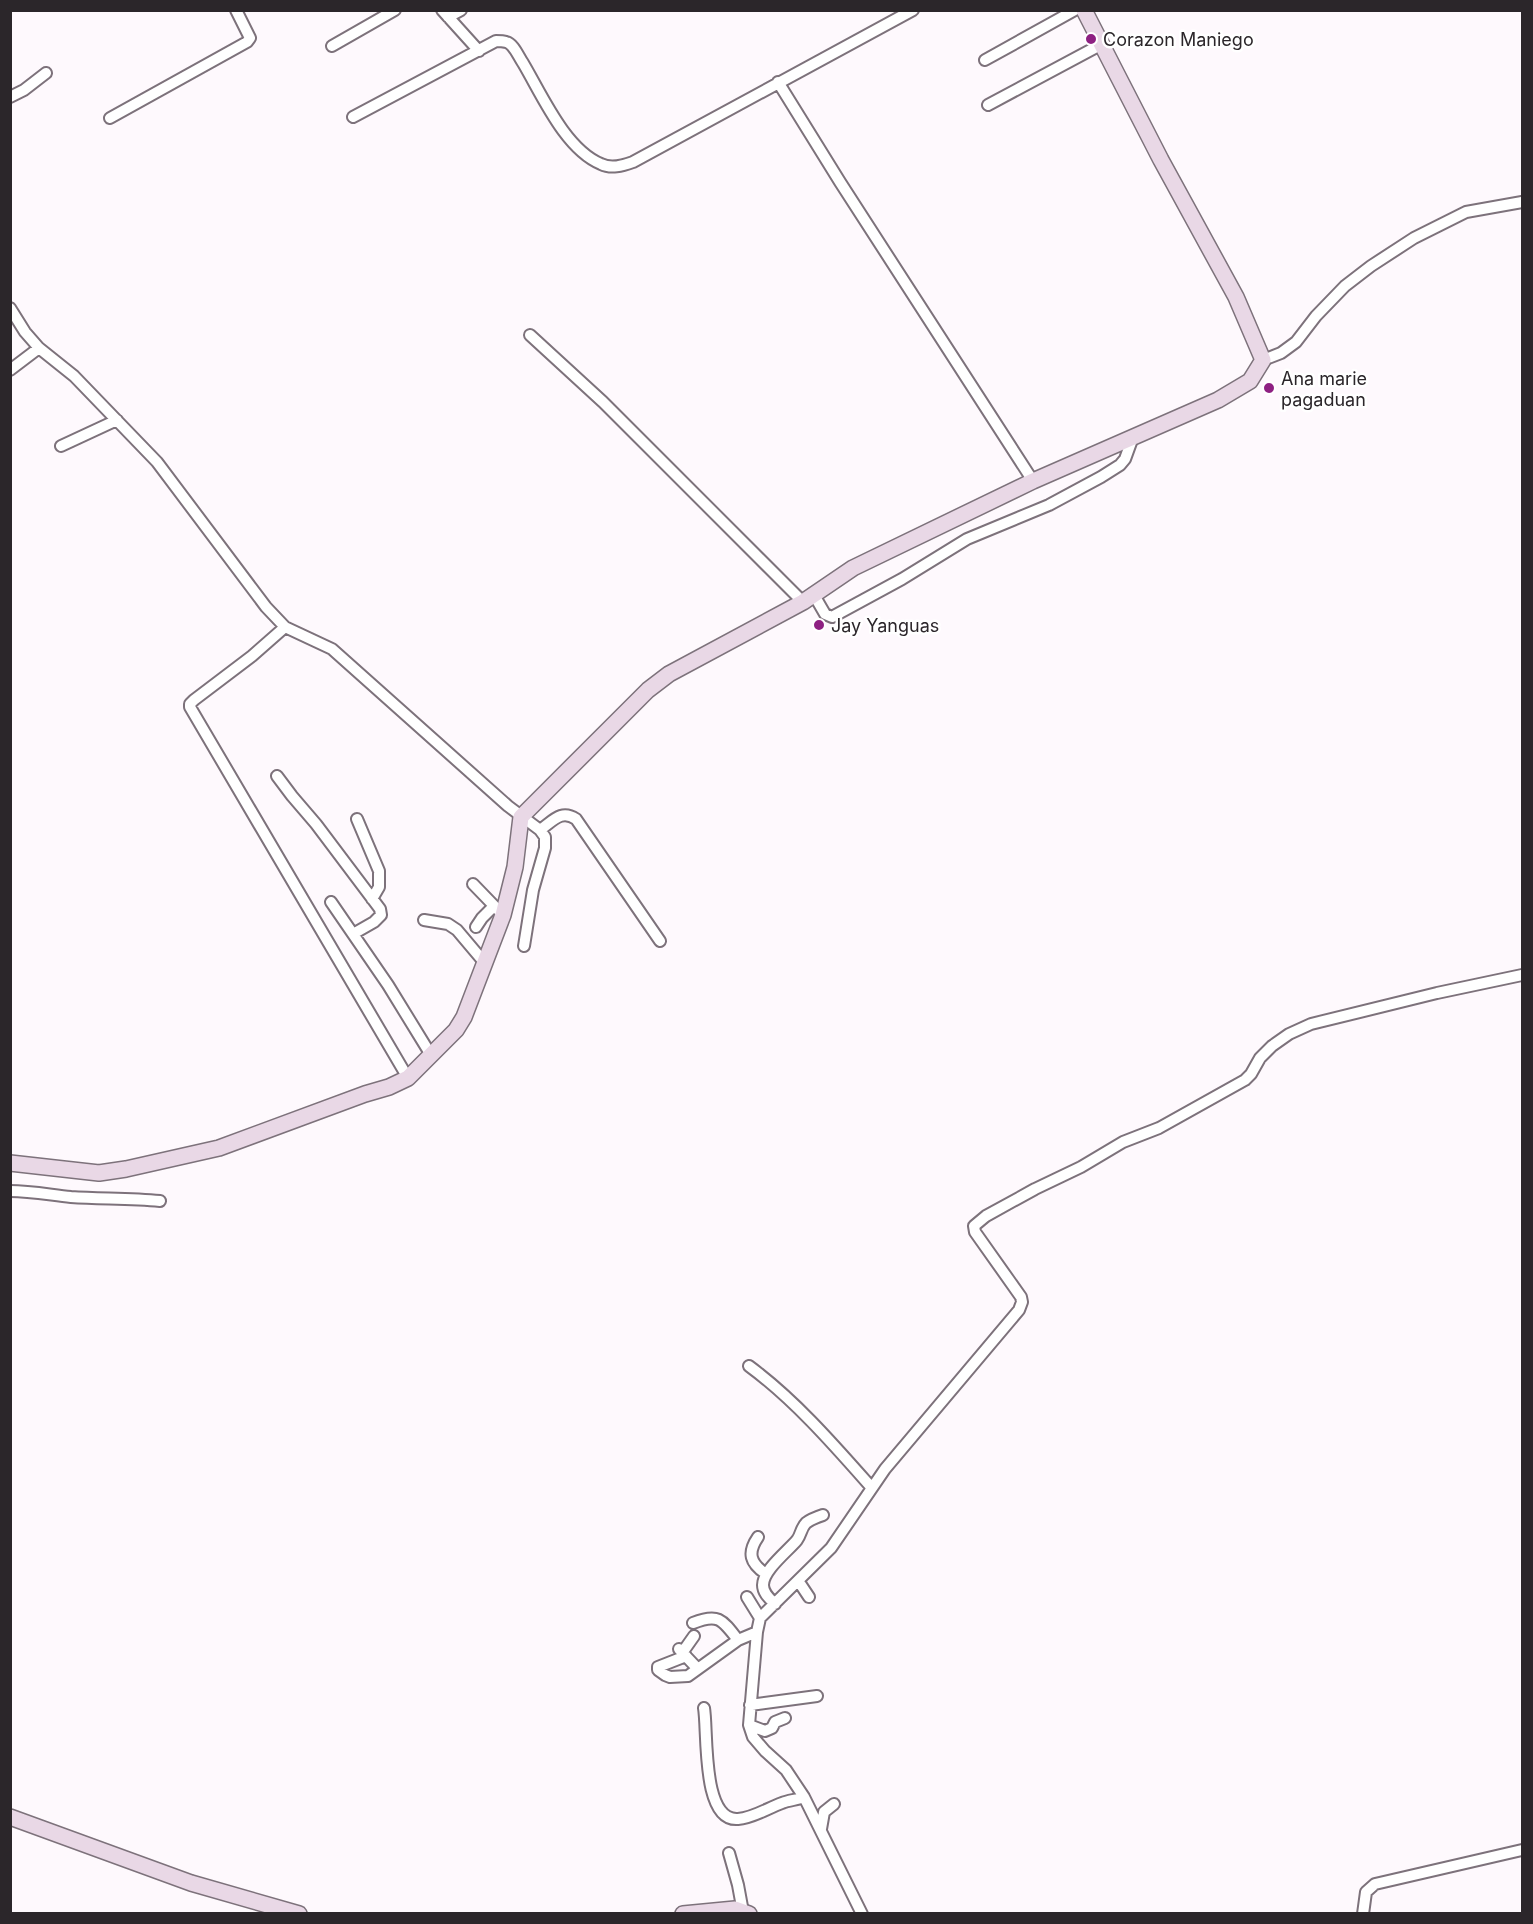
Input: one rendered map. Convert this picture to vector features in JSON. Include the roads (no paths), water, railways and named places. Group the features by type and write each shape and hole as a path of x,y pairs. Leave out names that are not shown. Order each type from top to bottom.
{"street":[{"path":"110,118 247,42 250,38 249,34 236,10"},
{"path":"332,46 395,10"},
{"path":"461,10 445,14 479,51"},
{"path":"353,117 496,41 507,42 513,47 557,123 589,157 602,165 613,167 633,162 913,10"},
{"path":"985,60 1074,10"},
{"path":"1084,10 1161,160 1236,297 1263,360"},
{"path":"988,105 1102,44"},
{"path":"10,97 24,90 46,73"},
{"path":"778,82 1033,481"},
{"path":"10,1163 99,1173 126,1169 219,1148 365,1094 390,1087 408,1078 456,1030 464,1017 484,962 498,910 515,867 521,817 648,690 669,674 808,598 853,568 1033,481 1218,400 1250,381 1263,360 1281,353 1296,342 1316,316 1345,286 1371,266 1414,238 1466,212 1522,202"},
{"path":"10,308 25,332 39,348 74,376 157,462 266,607 285,627 332,649 521,817 540,830 545,837 544,848 533,890 524,946"},
{"path":"530,335 825,614 832,617 902,579 967,539 1049,505 1101,477 1125,459 1133,437"},
{"path":"10,370 39,348"},
{"path":"61,446 117,420"},
{"path":"285,627 252,656 194,700 190,707 408,1078"},
{"path":"277,776 380,909 381,915 374,922 353,934"},
{"path":"540,830 562,815 568,814 576,819 660,941"},
{"path":"357,819 379,872 379,886 372,899"},
{"path":"473,884 498,910"},
{"path":"331,902 388,985 431,1054"},
{"path":"476,927 482,918 498,910"},
{"path":"424,920 448,924 457,930 484,962"},
{"path":"862,1914 804,1797 786,1770 753,1737 749,1725 757,1632 760,1618 831,1548 872,1488 922,1423 1013,1318 1021,1305 1022,1300 1018,1292 975,1232 976,1222 1035,1189 1081,1167 1123,1142 1159,1128 1245,1080 1260,1058 1272,1046 1311,1023 1522,975"},
{"path":"10,1191 160,1201"},
{"path":"748,1366 769,1381 829,1440 872,1488"},
{"path":"775,1604 766,1596 763,1589 762,1582 766,1574 799,1537 804,1526 812,1519 823,1515"},
{"path":"758,1537 753,1545 752,1557 758,1568 766,1574"},
{"path":"799,1582 809,1597"},
{"path":"747,1597 760,1618"},
{"path":"693,1623 711,1617 719,1619 738,1640"},
{"path":"694,1636 682,1652 658,1667 664,1676 680,1678 688,1676 738,1640 757,1632"},
{"path":"682,1652 698,1668"},
{"path":"750,1705 817,1696"},
{"path":"704,1708 707,1770 720,1812 730,1818 739,1819 804,1797"},
{"path":"749,1725 765,1731 772,1728 775,1722 785,1718"},
{"path":"821,1829 824,1812 834,1804"},
{"path":"10,1817 190,1883 299,1914"},
{"path":"1363,1914 1366,1892 1375,1884 1522,1850"},
{"path":"729,1853 746,1913"},
{"path":"684,1914 735,1909 746,1913"}],"place":[{"name":"Corazon Maniego","path":"1091,39"},
{"name":"Ana marie pagaduan","path":"1269,388"},
{"name":"Jay Yanguas","path":"819,625"}]}
